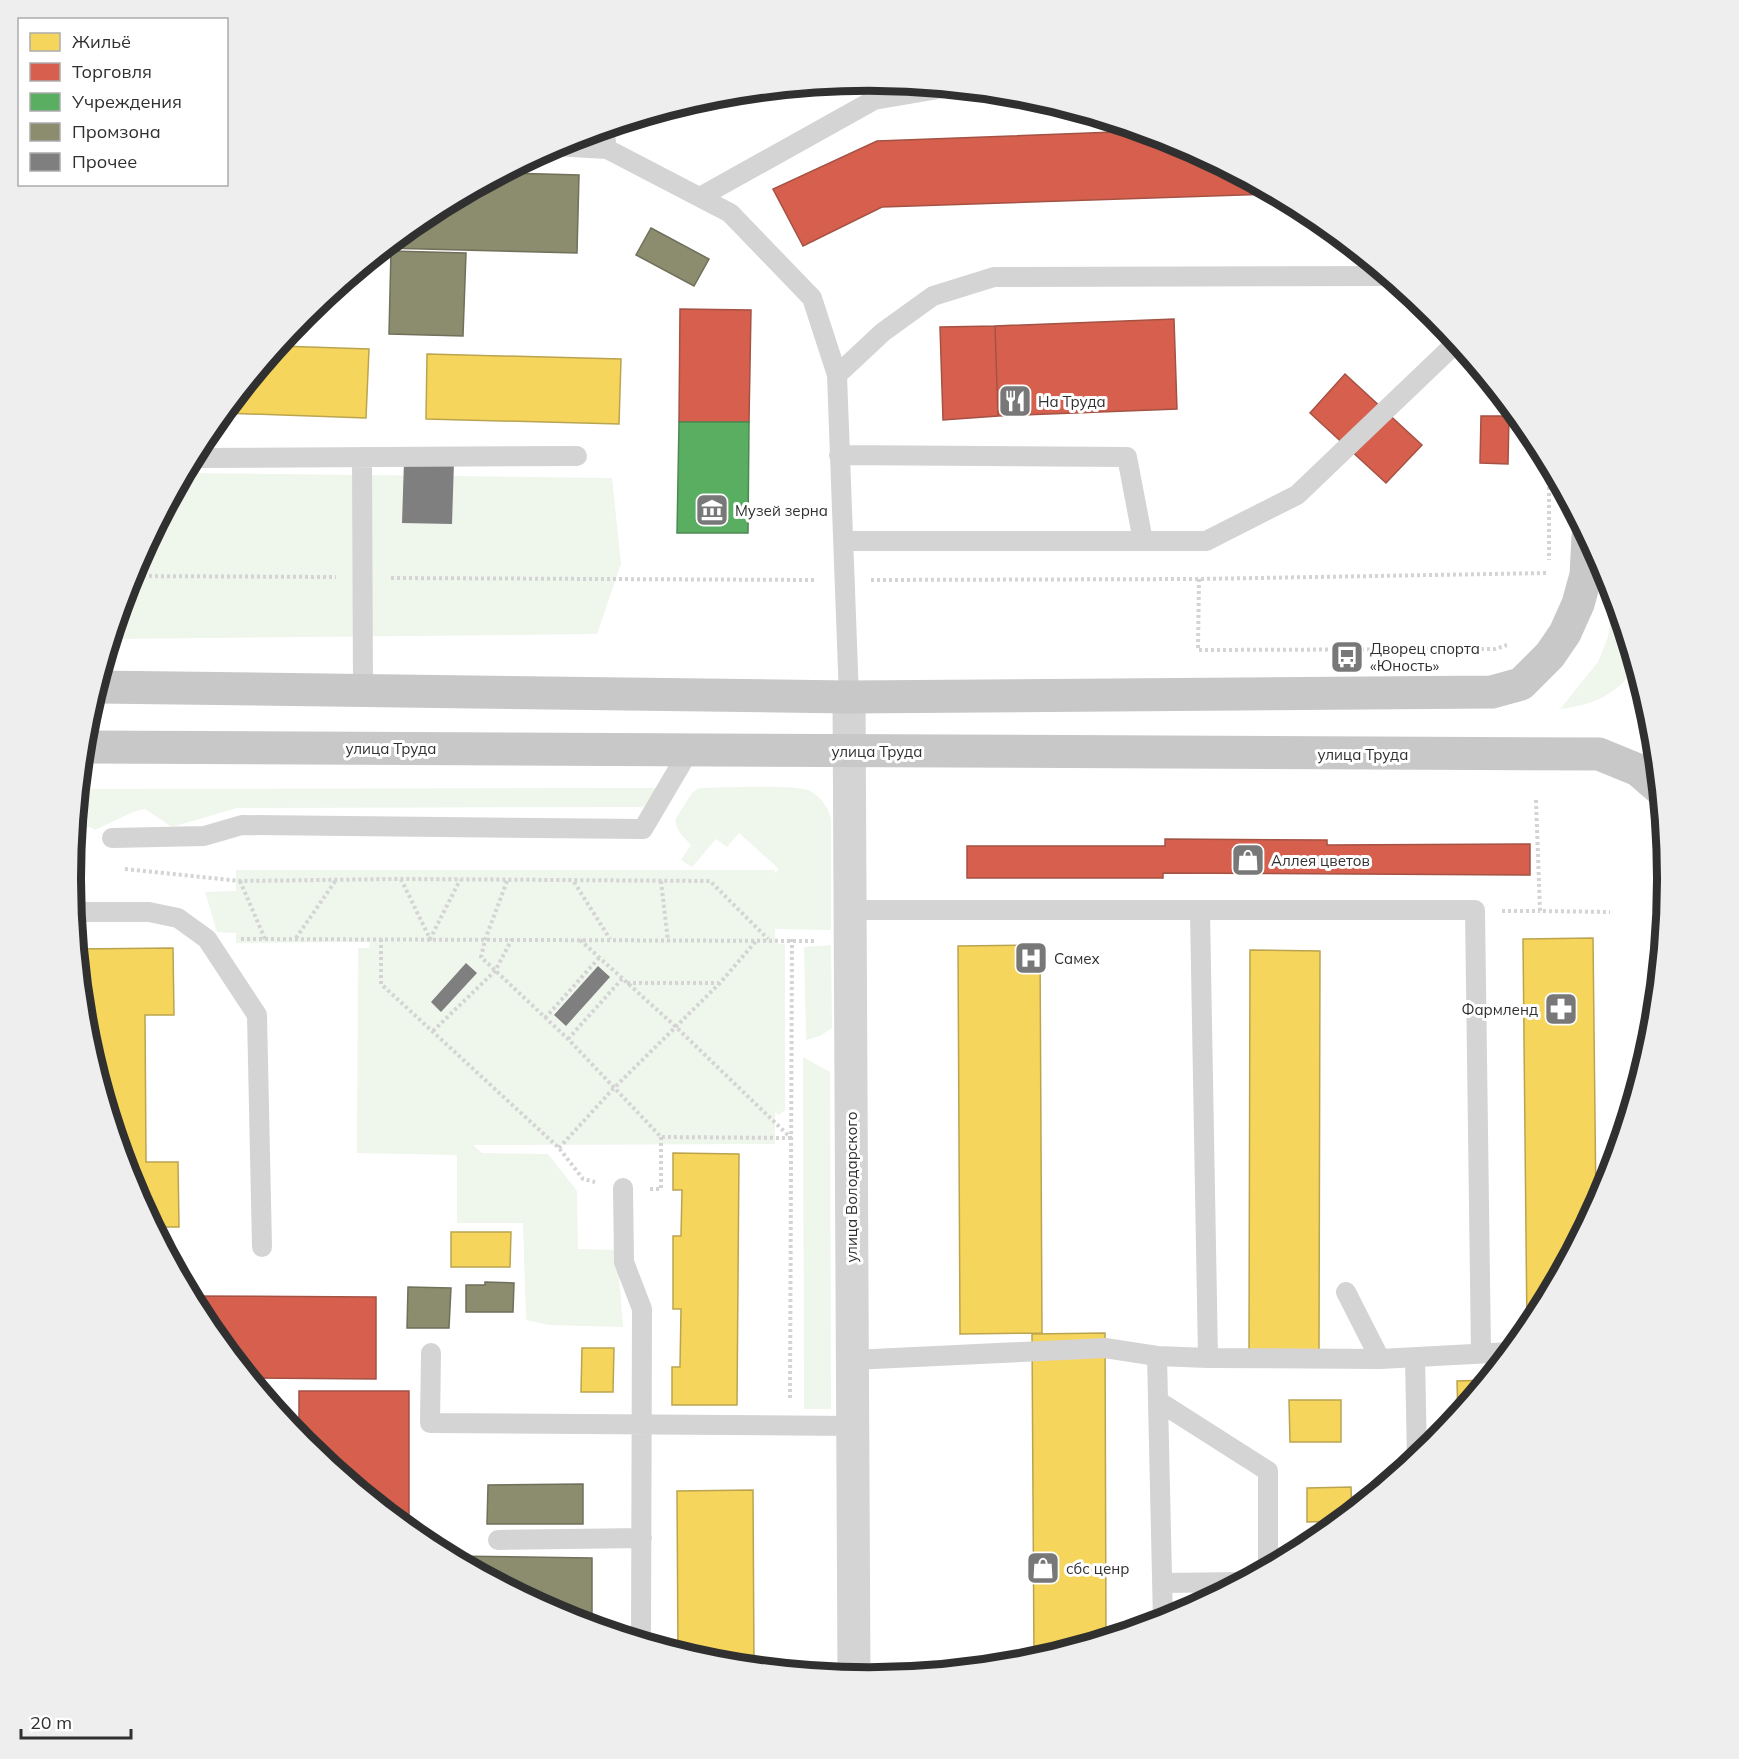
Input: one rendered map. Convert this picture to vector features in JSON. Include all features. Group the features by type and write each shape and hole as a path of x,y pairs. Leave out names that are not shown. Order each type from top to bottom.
{"main road":[{"path":"105,687 849,697 1492,692 1521,684 1550,655 1565,633 1578,604 1586,575 1587,554"},
{"name":"улица Труда","path":"93,747 1599,754 1638,770 1651,782"}],"street":[{"name":"улица Володарского","path":"849,697 854,1667"}],"lane":[{"path":"700,197 874,100 916,93"},
{"path":"606,137 608,149"},
{"path":"578,147 608,149 730,213 812,298 837,375 849,697"},
{"path":"837,375 883,332 933,296 994,277 1376,276"},
{"path":"844,541 1206,541 1297,495 1451,348"},
{"path":"839,454 1127,457 1143,541"},
{"path":"204,458 577,456"},
{"path":"362,457 363,691"},
{"path":"102,838 204,836 242,825 643,829 690,749"},
{"path":"850,924 1200,911 1475,910 1481,1353"},
{"path":"1200,911 1208,1358"},
{"path":"82,912 149,912 178,918 207,939 257,1015 262,1247"},
{"path":"623,1188 624,1262 642,1309 641,1634"},
{"path":"1346,1292 1380,1359"},
{"path":"852,1360 1105,1348 1157,1356 1208,1358 1380,1359 1500,1352"},
{"path":"431,1353 430,1423 852,1426"},
{"path":"1157,1356 1163,1611"},
{"path":"1415,1357 1417,1446"},
{"path":"1158,1401 1268,1471 1268,1560"},
{"path":"498,1540 642,1538"},
{"path":"1162,1583 1227,1582"}],"path":[{"path":"1548,583 1549,480"},
{"path":"142,576 846,580 1199,579 1549,573"},
{"path":"1199,579 1198,650 1495,649 1514,643"},
{"path":"1536,800 1540,911"},
{"path":"83,839 102,838"},
{"path":"115,868 240,881 401,879 710,881 769,940"},
{"path":"401,879 430,939"},
{"path":"295,939 336,880"},
{"path":"430,939 460,880"},
{"path":"240,881 265,939"},
{"path":"507,881 481,957 568,1039 661,1137 791,1138"},
{"path":"574,881 610,940"},
{"path":"661,881 668,941"},
{"path":"1475,910 1610,912"},
{"path":"207,939 668,941 792,939 818,941 850,924"},
{"path":"381,939 381,984 559,1148 583,1179"},
{"path":"433,1031 495,971 512,939"},
{"path":"790,1426 792,939"},
{"path":"579,940 676,1027 791,1138"},
{"path":"559,1148 613,1089 720,982 756,940"},
{"path":"545,1018 599,958"},
{"path":"568,1039 622,979"},
{"path":"627,983 720,982"}],"shaded area":[{"path":"194,473 612,478 621,564 597,634 119,639 141,578 162,531"},
{"path":"1611,613 1631,674 1612,692 1603,697 1583,705 1560,709 1598,662 1608,637"},
{"path":"656,788 649,803 642,807 237,808 172,827 145,809 133,812 95,830 83,827 87,789"},
{"path":"699,788 802,789 814,793 821,799 831,819 831,930 775,929 775,943 785,944 785,1110 779,1115 775,1112 775,1144 473,1145 482,1153 548,1154 577,1191 578,1249 617,1250 623,1327 549,1325 526,1320 523,1223 457,1223 457,1155 357,1153 358,948 369,948 370,942 236,943 236,933 217,932 205,892 236,891 236,870 775,870 775,873 779,869 739,833 727,847 716,839 692,867 681,860 691,845 678,830 676,818 692,793"},
{"path":"831,945 832,1028 820,1036 806,1040 804,947"},
{"path":"803,1057 830,1072 831,1409 804,1409"}],"building: Жильё":[{"path":"290,346 369,349 366,418 234,413"},
{"path":"427,354 621,359 619,424 426,419"},
{"path":"1593,938 1596,1186 1577,1228 1527,1315 1523,939"},
{"path":"1040,945 1042,1333 960,1334 958,946"},
{"path":"173,948 174,1015 145,1015 146,1162 178,1162 179,1227 162,1227 123,1133 96,1033 85,949"},
{"path":"1250,950 1320,951 1319,1350 1249,1350"},
{"path":"673,1153 739,1154 737,1405 672,1405 672,1367 680,1367 681,1309 673,1309 673,1236 681,1236 682,1190 673,1190"},
{"path":"451,1232 511,1232 510,1267 451,1267"},
{"path":"1105,1333 1106,1631 1034,1650 1032,1334"},
{"path":"582,1348 614,1348 613,1392 581,1392"},
{"path":"1478,1380 1458,1404 1457,1381"},
{"path":"1289,1400 1341,1400 1341,1442 1290,1442"},
{"path":"1351,1487 1352,1504 1327,1521 1307,1522 1307,1488"},
{"path":"753,1490 754,1659 678,1644 677,1491"}],"building: Торговля":[{"path":"1119,132 1218,172 1259,194 882,207 803,246 773,189 877,141"},
{"path":"680,309 751,310 749,422 679,422"},
{"path":"1174,319 1177,409 998,416 995,326"},
{"path":"995,326 998,416 943,420 940,327"},
{"path":"1345,374 1422,445 1386,483 1310,413"},
{"path":"1481,416 1507,416 1508,464 1480,463"},
{"name":"Аллея цветов","path":"1165,839 1327,840 1327,845 1530,844 1530,875 1163,873 1163,878 967,878 967,846 1165,846"},
{"path":"201,1296 376,1297 376,1379 259,1378 244,1360"},
{"path":"299,1391 409,1391 409,1519 350,1472 299,1423"}],"building: Учреждения":[{"path":"679,422 749,422 748,533 677,533"}],"building: Промзона":[{"path":"518,173 579,175 577,253 397,248 431,224"},
{"path":"651,228 709,259 694,286 636,255"},
{"path":"391,253 466,253 463,336 389,334"},
{"path":"485,1282 514,1283 513,1312 466,1312 466,1285 485,1285"},
{"path":"408,1287 451,1288 449,1328 407,1328"},
{"path":"583,1484 583,1524 487,1524 488,1485"},
{"path":"466,1556 592,1558 592,1617 521,1587"}],"building: Прочее":[{"path":"404,461 454,462 452,524 402,523"},
{"path":"466,963 477,973 441,1012 431,1002"},
{"path":"598,966 610,977 566,1026 554,1015"}],"place":[{"name":"На Труда","path":"1015,401"},
{"name":"Музей зерна","path":"712,510"},
{"name":"Дворец спорта «Юность»","path":"1347,657"},
{"name":"Аллея цветов","path":"1248,860"},
{"name":"Самех","path":"1031,958"},
{"name":"Фармленд","path":"1561,1009"},
{"name":"сбс ценр","path":"1043,1568"}]}
